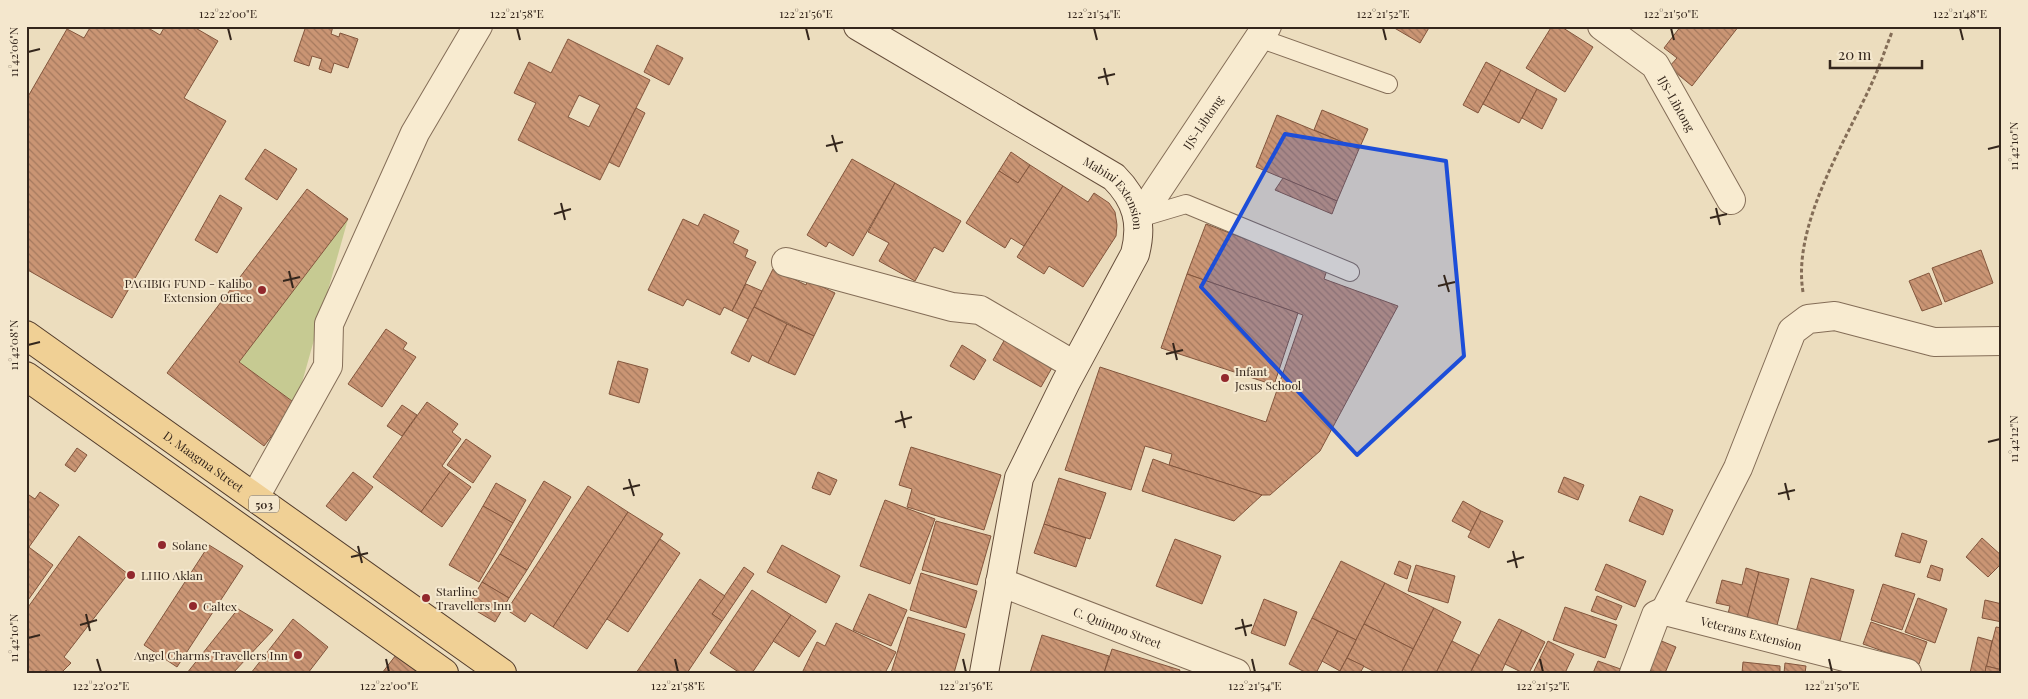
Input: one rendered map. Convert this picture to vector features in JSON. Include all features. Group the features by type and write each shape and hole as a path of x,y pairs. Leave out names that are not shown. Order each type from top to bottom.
{"main road":[{"name":"D. Maagma Street","path":"26,335 502,673"},
{"name":"503","path":"26,376 444,673"}],"street":[{"path":"255,497 328,366 329,324 415,133 478,26"},
{"name":"Mabini Extension","path":"858,26 1114,177 1127,189 1139,218 1139,236 1135,254 1074,365 1019,478 984,673"},
{"name":"IJS-Libtong","path":"1602,26 1655,65 1731,200"},
{"name":"IJS-Libtong","path":"1139,218 1263,32"},
{"path":"786,262 952,307 980,310 1074,365"},
{"path":"1634,673 1656,615 1665,611 1738,468 1792,331 1808,319 1835,316 1934,342 2002,341"},
{"name":"C. Quimpo Street","path":"1000,582 1236,673"},
{"name":"Veterans Extension","path":"1665,611 1907,673"}],"lane":[{"path":"1263,32 1388,84"},
{"path":"1139,218 1186,204 1350,272"}],"path":[{"path":"1808,319 1801,278 1807,229 1841,144 1871,85 1892,32"}],"highlighted area":[{"path":"1285,134 1446,161 1464,356 1357,455 1201,287"}],"green space":[{"path":"348,219 296,404 239,362"}],"building":[{"path":"91,26 145,26 160,35 165,26 192,26 218,41 184,98 226,121 112,318 26,269 26,100 67,29 84,38"},
{"path":"306,26 333,26 331,34 339,37 340,33 358,39 348,68 334,63 331,73 319,69 322,59 312,56 309,66 294,61"},
{"path":"1391,26 1430,26 1420,43"},
{"path":"1552,26 1560,26 1593,47 1565,92 1526,68"},
{"path":"1681,26 1739,26 1692,86 1669,67 1677,58 1664,48"},
{"path":"568,39 650,80 600,180 518,140 536,103 514,93 529,62 551,73","holes":["579,95 600,105 589,127 568,117"]},
{"path":"657,45 683,58 669,85 644,72"},
{"path":"1486,62 1501,70 1478,113 1463,105"},
{"path":"1501,70 1537,89 1519,123 1483,104"},
{"path":"1537,89 1557,99 1542,129 1522,118"},
{"path":"636,108 645,113 619,167 609,162"},
{"path":"1322,110 1368,129 1359,149 1314,130"},
{"path":"1277,115 1359,149 1337,201 1256,167"},
{"path":"265,149 297,169 277,200 245,179"},
{"path":"1011,152 1030,165 1018,183 999,171"},
{"path":"852,159 895,183 853,256 829,242 826,247 807,235"},
{"path":"1030,165 1063,186 1024,246 1011,238 1005,248 966,223 999,171 1018,183"},
{"path":"1283,178 1337,201 1332,214 1275,190"},
{"path":"895,183 961,221 943,252 934,247 915,281 879,261 889,243 868,232"},
{"path":"1063,186 1088,202 1094,193 1109,203 1115,212 1116,236 1083,287 1049,266 1044,274 1017,257"},
{"name":"PAGIBIG FUND - Kalibo Extension Office","path":"307,189 348,219 239,362 296,404 264,446 167,373"},
{"path":"220,195 242,208 217,253 195,240"},
{"path":"704,214 739,231 733,243 748,250 745,257 756,262 732,311 724,307 720,315 687,299 683,306 648,290 683,219 698,226"},
{"path":"1206,224 1327,270 1324,279 1398,306 1320,451 1270,495 1262,495 1169,465 1172,454 1145,446 1131,490 1065,470 1100,367 1266,422 1303,315 1187,274"},
{"path":"1981,250 1993,283 1945,302 1932,268"},
{"path":"773,269 806,285 808,280 835,293 814,336 754,307"},
{"path":"1929,273 1942,304 1922,311 1909,281"},
{"path":"1187,274 1298,313 1274,385 1161,348"},
{"path":"746,284 762,291 748,319 732,311"},
{"path":"754,307 787,324 768,363 752,355 749,362 731,353"},
{"path":"787,324 814,336 795,375 768,363"},
{"path":"386,329 407,343 403,349 416,357 382,407 348,384"},
{"path":"1005,339 1053,366 1041,387 993,360"},
{"path":"962,345 986,360 974,380 950,366"},
{"path":"618,361 648,369 639,403 609,394"},
{"path":"427,402 458,424 452,432 461,439 442,466 450,472 421,512 373,477"},
{"path":"402,405 417,415 402,436 387,426"},
{"path":"466,439 491,456 473,483 447,465"},
{"path":"911,447 1001,475 984,530 907,507 912,489 899,485"},
{"path":"77,448 87,455 75,472 65,465"},
{"path":"1153,459 1262,495 1234,521 1142,491"},
{"path":"353,472 373,487 346,521 326,506"},
{"path":"450,472 471,487 442,527 421,512"},
{"path":"818,472 837,480 830,495 812,488"},
{"path":"1564,477 1584,485 1578,500 1558,492"},
{"path":"1059,478 1106,493 1090,539 1044,524"},
{"path":"544,481 571,497 527,570 500,554"},
{"path":"496,483 526,500 513,523 483,506"},
{"path":"588,486 628,512 553,627 531,613 525,622 507,610"},
{"path":"40,492 59,505 29,547 26,545 26,493 35,499"},
{"path":"1640,496 1673,510 1663,535 1629,521"},
{"path":"885,500 935,519 910,584 860,566"},
{"path":"1463,501 1481,511 1471,531 1452,521"},
{"path":"483,506 513,523 479,582 449,565"},
{"path":"1481,511 1503,521 1489,548 1468,537"},
{"path":"628,512 663,534 587,649 553,627"},
{"path":"936,521 991,536 977,585 922,570"},
{"path":"1044,524 1086,538 1076,567 1034,553"},
{"path":"1902,533 1927,541 1920,563 1895,556"},
{"path":"79,536 128,574 64,657 71,663 61,673 49,673 46,670 44,673 26,673 26,610"},
{"path":"1982,538 2002,556 2002,563 1988,577 1966,557"},
{"path":"660,539 680,553 628,632 607,619"},
{"path":"1175,539 1221,556 1202,604 1156,586"},
{"path":"26,545 53,565 26,603"},
{"name":"Caltex","path":"209,545 243,566 177,667 144,645"},
{"path":"782,545 840,576 826,603 767,572"},
{"path":"500,554 527,570 509,598 482,582"},
{"path":"1341,561 1385,583 1356,640 1312,618"},
{"path":"1399,561 1411,566 1407,579 1394,574"},
{"path":"1606,564 1646,581 1635,607 1595,590"},
{"path":"1416,565 1455,576 1448,603 1408,591"},
{"path":"1931,565 1943,569 1940,581 1927,577"},
{"path":"744,567 754,574 722,621 712,614"},
{"path":"1746,568 1759,572 1746,622 1727,617 1730,606 1716,603 1722,580 1742,585"},
{"path":"1759,572 1789,579 1776,629 1746,622"},
{"path":"921,573 977,591 966,628 910,610"},
{"path":"1811,578 1854,590 1839,644 1794,639"},
{"path":"700,579 725,596 712,614 722,621 687,673 636,673"},
{"path":"482,582 509,598 495,622 468,606"},
{"path":"1385,583 1434,608 1413,649 1364,624"},
{"path":"1883,584 1915,594 1902,630 1871,620"},
{"path":"752,590 791,615 752,673 740,673 710,653"},
{"path":"869,594 907,610 891,646 853,630"},
{"path":"1597,596 1622,606 1616,620 1591,611"},
{"path":"1918,598 1947,609 1935,643 1905,632"},
{"path":"1264,599 1297,612 1285,646 1251,633"},
{"path":"1985,600 2002,604 2002,622 1982,618"},
{"path":"1565,607 1617,625 1605,658 1553,640"},
{"path":"1434,608 1461,622 1436,673 1401,673"},
{"path":"238,609 273,630 233,673 187,673"},
{"path":"791,615 816,631 799,657 773,641"},
{"path":"908,617 965,634 954,673 891,673"},
{"path":"1312,618 1338,631 1316,673 1307,673 1289,664"},
{"path":"293,619 328,647 308,673 251,673"},
{"path":"1499,619 1522,630 1501,673 1470,673"},
{"path":"1871,622 1927,642 1919,664 1863,644"},
{"path":"836,623 896,652 885,673 802,673 817,642 825,646"},
{"path":"1364,624 1413,649 1401,673 1377,673 1347,658"},
{"path":"1996,627 2002,628 2002,670 1986,666"},
{"path":"1522,630 1545,642 1529,673 1523,673 1505,664"},
{"path":"1338,631 1356,640 1340,671 1322,661"},
{"path":"1042,635 1109,656 1104,673 1030,673"},
{"path":"1978,637 1992,641 1985,673 1970,673"},
{"path":"1659,640 1676,647 1665,673 1656,673 1647,669"},
{"path":"1452,641 1479,655 1470,673 1436,673"},
{"path":"1548,641 1574,654 1565,673 1533,673"},
{"path":"1112,649 1180,670 1179,673 1104,673"},
{"path":"396,655 420,673 382,673"},
{"path":"1347,658 1364,666 1360,673 1339,673"},
{"path":"1598,661 1629,672 1593,673"},
{"path":"1743,662 1780,666 1780,673 1742,673"},
{"path":"1785,663 1806,666 1805,673 1784,673"},
{"path":"1986,666 2002,670 2002,673 1985,673"}],"place":[{"name":"PAGIBIG FUND - Kalibo Extension Office","path":"262,290"},
{"name":"Infant Jesus School","path":"1225,378"},
{"name":"Solane","path":"162,545"},
{"name":"LHIO Aklan","path":"131,575"},
{"name":"Starline Travellers Inn","path":"426,598"},
{"name":"Caltex","path":"193,606"},
{"name":"Angel Charms Travellers Inn","path":"298,655"}]}
